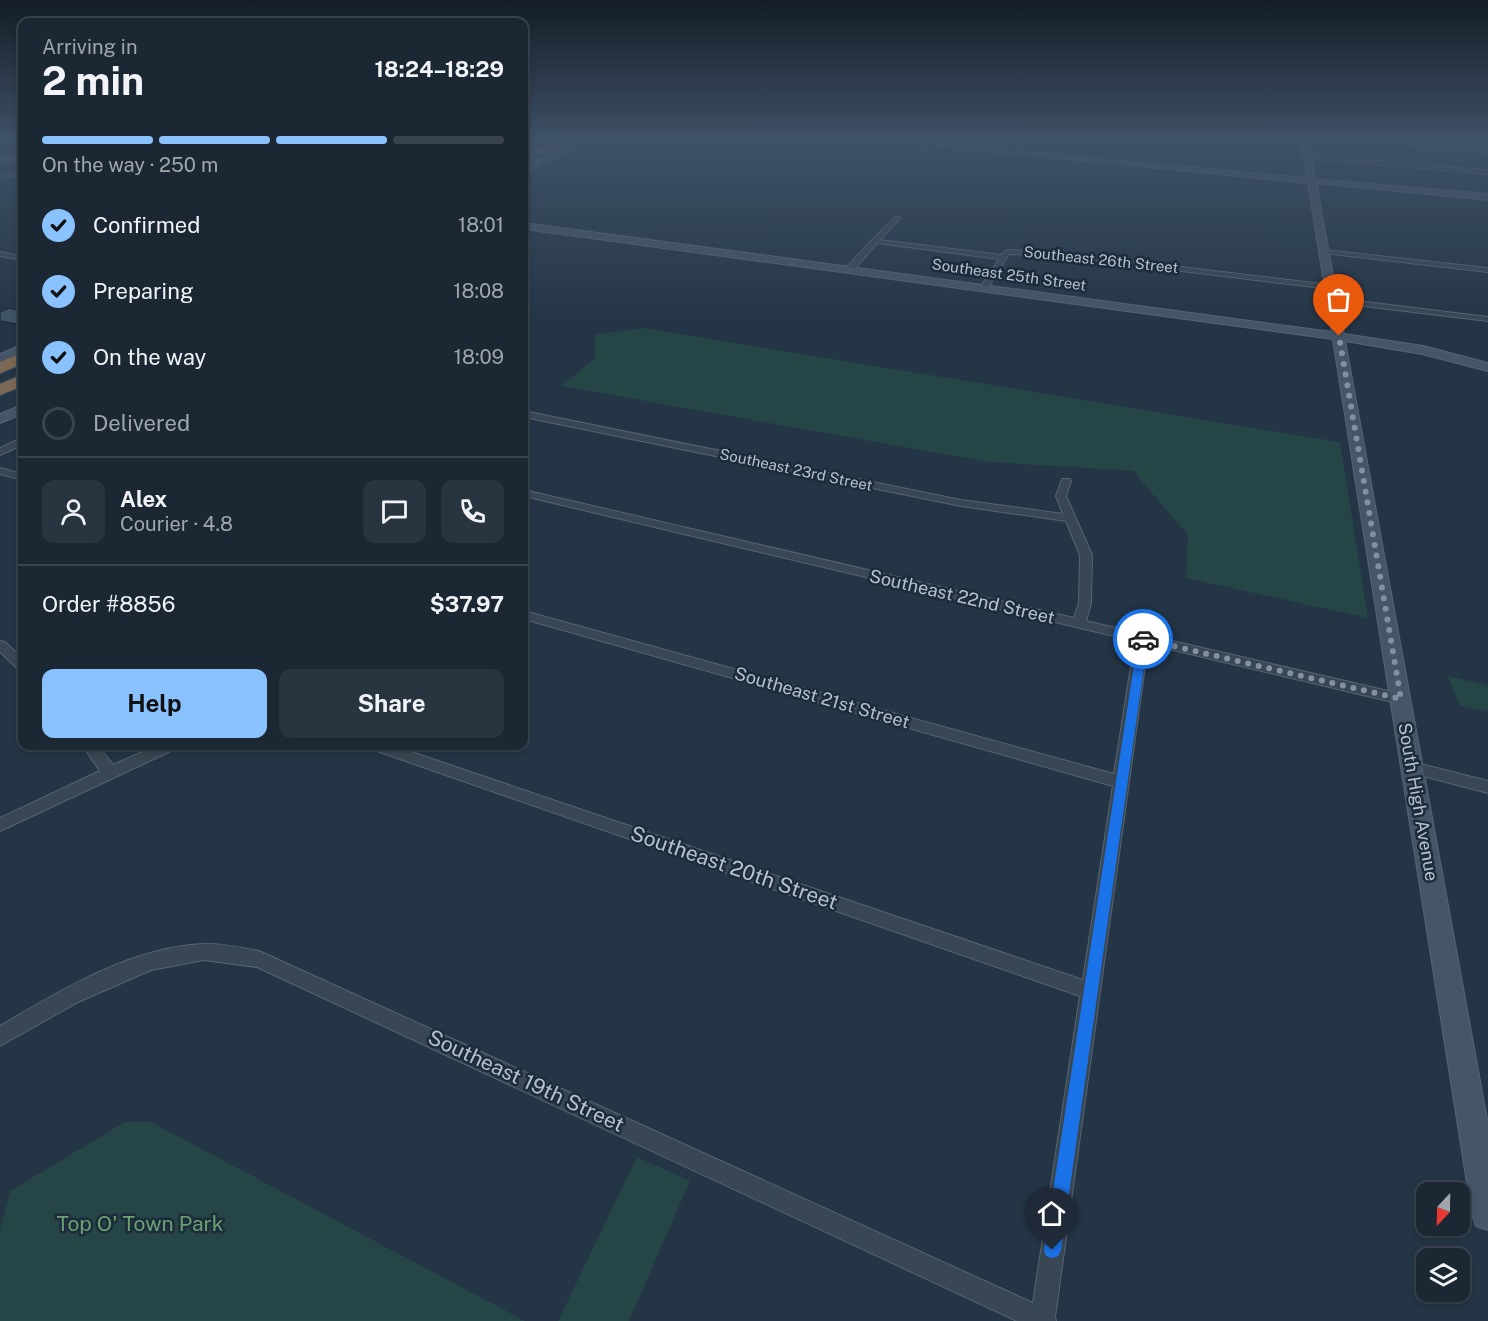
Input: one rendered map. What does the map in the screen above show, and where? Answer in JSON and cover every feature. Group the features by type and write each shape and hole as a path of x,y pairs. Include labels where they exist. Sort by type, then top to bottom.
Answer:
{"highway":[{"path":"0,368 18,360"},
{"path":"0,377 18,369"},
{"path":"0,390 18,382"},
{"path":"0,396 18,389"}],"street":[{"name":"South High Avenue","path":"1317,203 1488,1214"},
{"path":"849,270 897,218"},
{"name":"Southeast 25th Street","path":"528,227 1339,336 1416,349 1488,367"},
{"name":"Southeast 26th Street","path":"874,242 1004,257 1007,252 1015,251 1051,253 1330,287"},
{"path":"1325,252 1488,270"},
{"path":"0,254 18,257"},
{"path":"984,288 1004,257"},
{"path":"1333,300 1488,320"},
{"path":"0,358 18,351"},
{"path":"0,419 18,411"},
{"name":"Southeast 23rd Street","path":"528,415 961,503 1070,518"},
{"path":"0,452 18,443"},
{"path":"0,471 18,476"},
{"path":"1066,481 1061,496 1086,555 1085,603 1078,624"},
{"name":"Southeast 22nd Street","path":"528,495 1401,699"},
{"name":"Southeast 21st Street","path":"528,616 1121,782"},
{"path":"1043,1321 1142,639"},
{"path":"0,645 18,661"},
{"path":"93,750 109,772"},
{"path":"0,825 159,750"},
{"name":"Southeast 20th Street","path":"391,750 1090,991"},
{"path":"1413,768 1488,787"},
{"name":"Southeast 19th Street","path":"0,1037 63,999 146,963 204,952 259,959 1043,1321"}],"green space":[{"path":"643,328 1340,442 1368,618 1186,578 1188,535 1133,471 988,462 561,386 596,357 594,335"},
{"path":"1448,676 1488,685 1488,712 1460,706"},
{"name":"Top O' Town Park","path":"125,1122 151,1122 525,1321 0,1321 0,1229 10,1191"},
{"path":"637,1157 690,1181 629,1321 558,1321"}],"building":[{"path":"9,308 18,310 18,324 0,321 0,312"}],"way so far":[{"path":"1143,639 1401,699 1339,336"}],"route":[{"path":"1052,1250 1143,639"}]}
